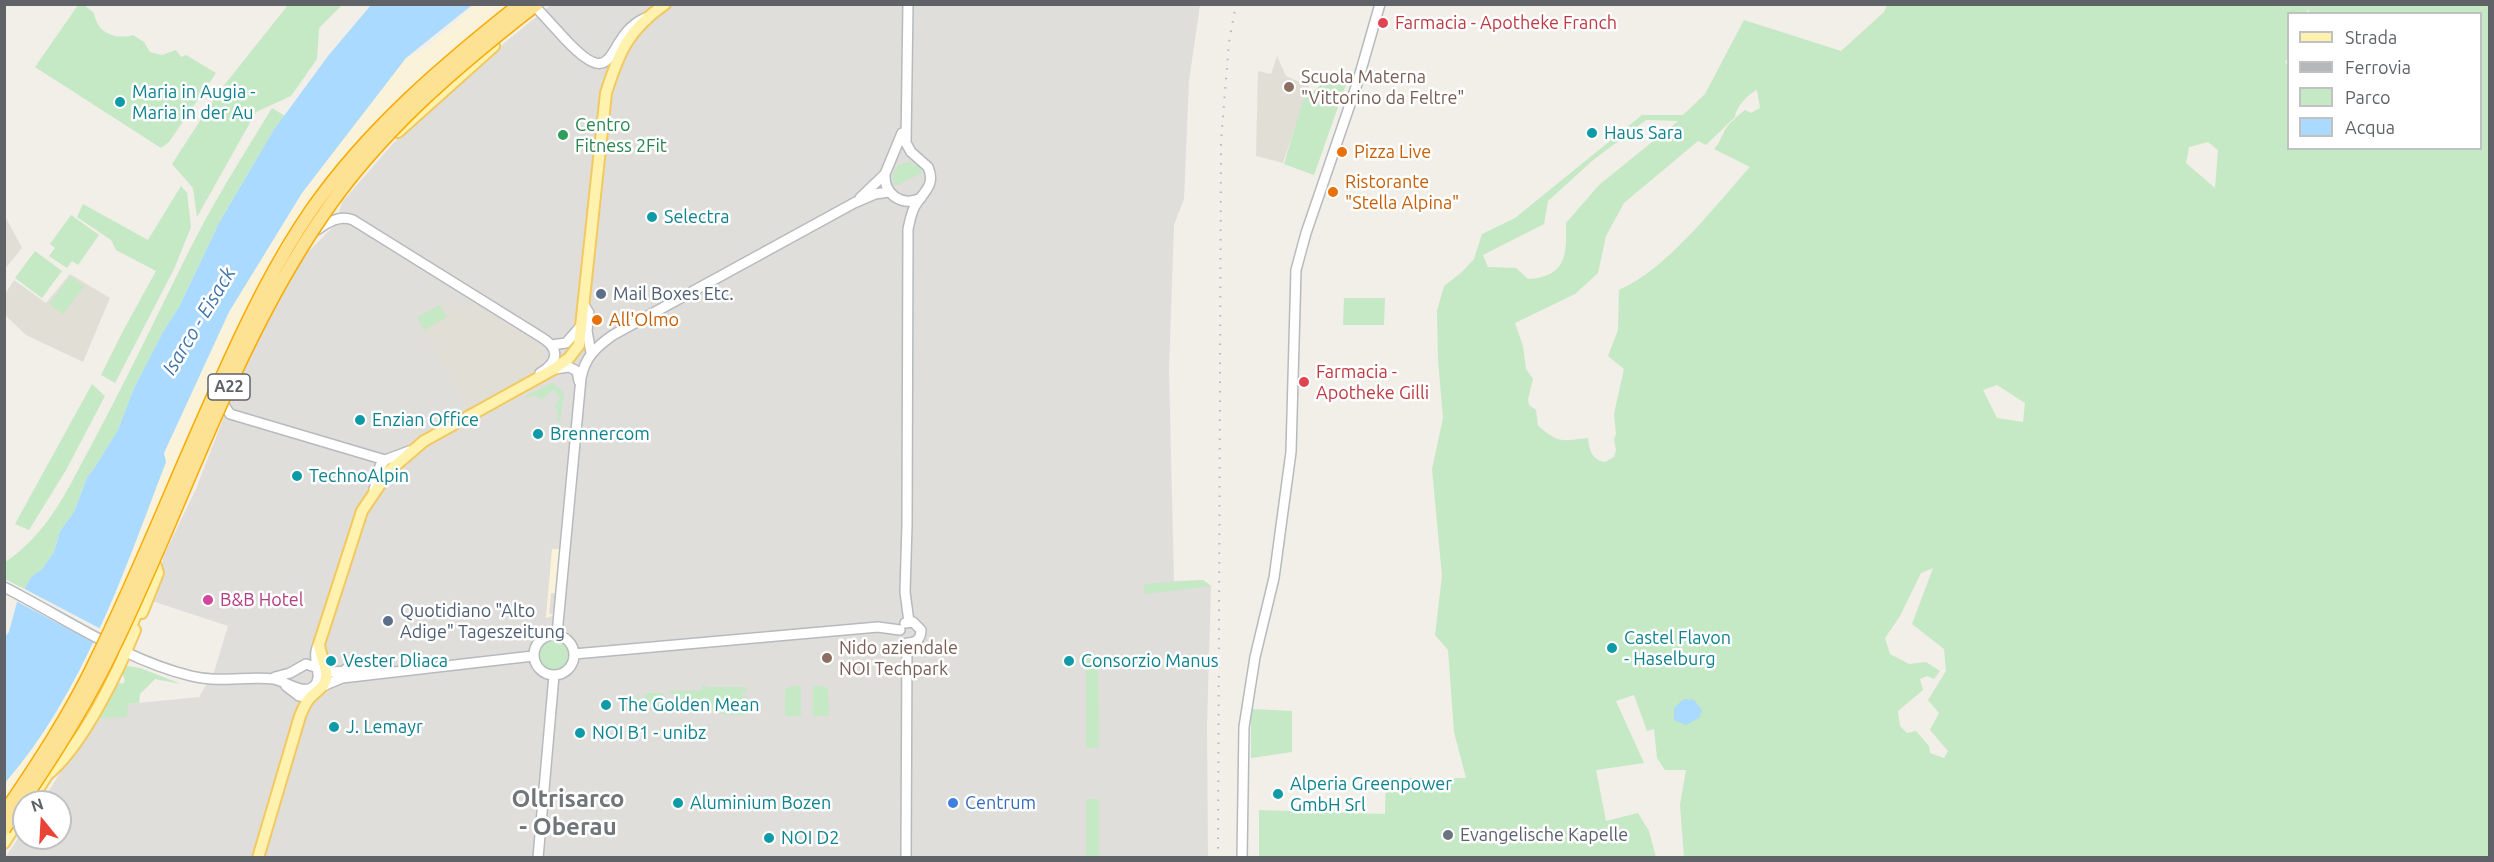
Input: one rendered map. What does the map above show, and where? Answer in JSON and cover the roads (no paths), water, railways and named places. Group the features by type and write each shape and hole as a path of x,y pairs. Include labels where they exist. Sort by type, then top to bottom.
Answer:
{"highway":[{"name":"A22","path":"4,813 61,726 98,658 246,324 277,264 311,211 368,138 435,74 528,5"},
{"name":"A22","path":"4,829 68,731 106,663 256,327 287,270 348,180 408,113 528,5"}],"main road":[{"path":"127,636 224,405 265,316 317,230 356,178 400,130 544,4"},
{"path":"487,52 497,29 528,5 584,59 600,64 610,57 635,23 665,4"},
{"path":"908,4 905,126 907,146 915,156 924,161 931,173 928,190 912,213 908,229 905,592 909,622"},
{"path":"1242,858 1244,727 1248,695 1274,578 1288,487 1294,414 1296,270 1306,233 1357,84 1380,4"},
{"path":"323,686 319,644 362,512 374,490 389,471 411,451 442,430 564,363 577,350 581,341 583,324 606,93 617,58 625,42 645,18"},
{"path":"854,204 885,174 893,160 905,126"},
{"path":"893,160 905,155 915,156"},
{"path":"885,174 889,192 899,200 909,202 921,198"},
{"path":"557,634 580,388 583,369 591,352 605,341 854,204 875,194 889,192"},
{"path":"899,200 908,229"},
{"path":"317,230 333,220 345,218 415,257 551,345 555,353 549,366 526,381 522,387"},
{"path":"584,305 589,313 587,331 591,352"},
{"path":"551,345 566,343 583,324"},
{"path":"589,338 598,342 605,341"},
{"path":"554,369 569,367 577,371 580,388"},
{"path":"224,405 230,414 385,460"},
{"path":"374,490 380,466 385,460 411,451"},
{"path":"47,775 68,756 105,694 126,651 158,573 156,566"},
{"path":"9,589 126,651 154,664 192,676 228,680 270,679 284,681 301,689 309,689 318,680 322,666"},
{"path":"909,622 919,626 921,634 916,642 907,643 902,640 900,630 903,624 909,622"},
{"path":"574,654 874,628 900,630"},
{"path":"557,634 569,641 574,654 568,669 554,675 542,672 534,662 533,656 534,648 543,637 557,634"},
{"path":"906,858 907,643"},
{"path":"258,858 300,716 310,697 323,686 335,679 402,670 489,663 533,656"},
{"path":"38,790 75,732 114,662"},
{"path":"270,679 290,673 306,664 402,670"},
{"path":"538,858 554,675"},
{"path":"270,679 288,687 298,696 310,697"}],"water":[{"name":"Isarco - Eisack","path":"371,5 472,5 406,58 302,193 229,312 164,453 166,462 99,630 57,710 33,748 5,783 4,638 9,632 17,602 31,577 42,569 54,552 60,531 74,512 87,477 118,430 134,388 164,330 179,307 219,223 273,131 328,56"},
{"path":"1684,699 1694,700 1702,710 1699,718 1686,725 1674,720 1674,708"}],"tunnel":[{"path":"114,662 127,636"}],"railway":[{"path":"1218,858 1221,142 1229,42 1236,4"}],"place":[{"name":"Farmacia - Apotheke Franch","path":"1383,23"},
{"name":"Scuola Materna \"Vittorino da Feltre\"","path":"1289,87"},
{"name":"Maria in Augia - Maria in der Au","path":"120,102"},
{"name":"Haus Sara","path":"1592,133"},
{"name":"Centro Fitness 2Fit","path":"563,135"},
{"name":"Pizza Live","path":"1342,152"},
{"name":"Ristorante \"Stella Alpina\"","path":"1333,192"},
{"name":"Selectra","path":"652,217"},
{"name":"Mail Boxes Etc.","path":"601,294"},
{"name":"All'Olmo","path":"597,320"},
{"name":"Farmacia - Apotheke Gilli","path":"1304,382"},
{"name":"Enzian Office","path":"360,420"},
{"name":"Brennercom","path":"538,434"},
{"name":"TechnoAlpin","path":"297,476"},
{"name":"B&B Hotel","path":"208,600"},
{"name":"Quotidiano \"Alto Adige\" Tageszeitung","path":"388,621"},
{"name":"Castel Flavon - Haselburg","path":"1612,648"},
{"name":"Nido aziendale NOI Techpark","path":"827,658"},
{"name":"Vester Dliaca","path":"331,661"},
{"name":"Consorzio Manus","path":"1069,661"},
{"name":"The Golden Mean","path":"606,705"},
{"name":"J. Lemayr","path":"334,727"},
{"name":"NOI B1 - unibz","path":"580,733"},
{"name":"Alperia Greenpower GmbH Srl","path":"1278,794"},
{"name":"Aluminium Bozen","path":"678,803"},
{"name":"Centrum","path":"953,803"},
{"name":"Evangelische Kapelle","path":"1448,835"},
{"name":"NOI D2","path":"769,838"}],"district":[{"name":"Oltrisarco - Oberau","path":"568,813"}]}
